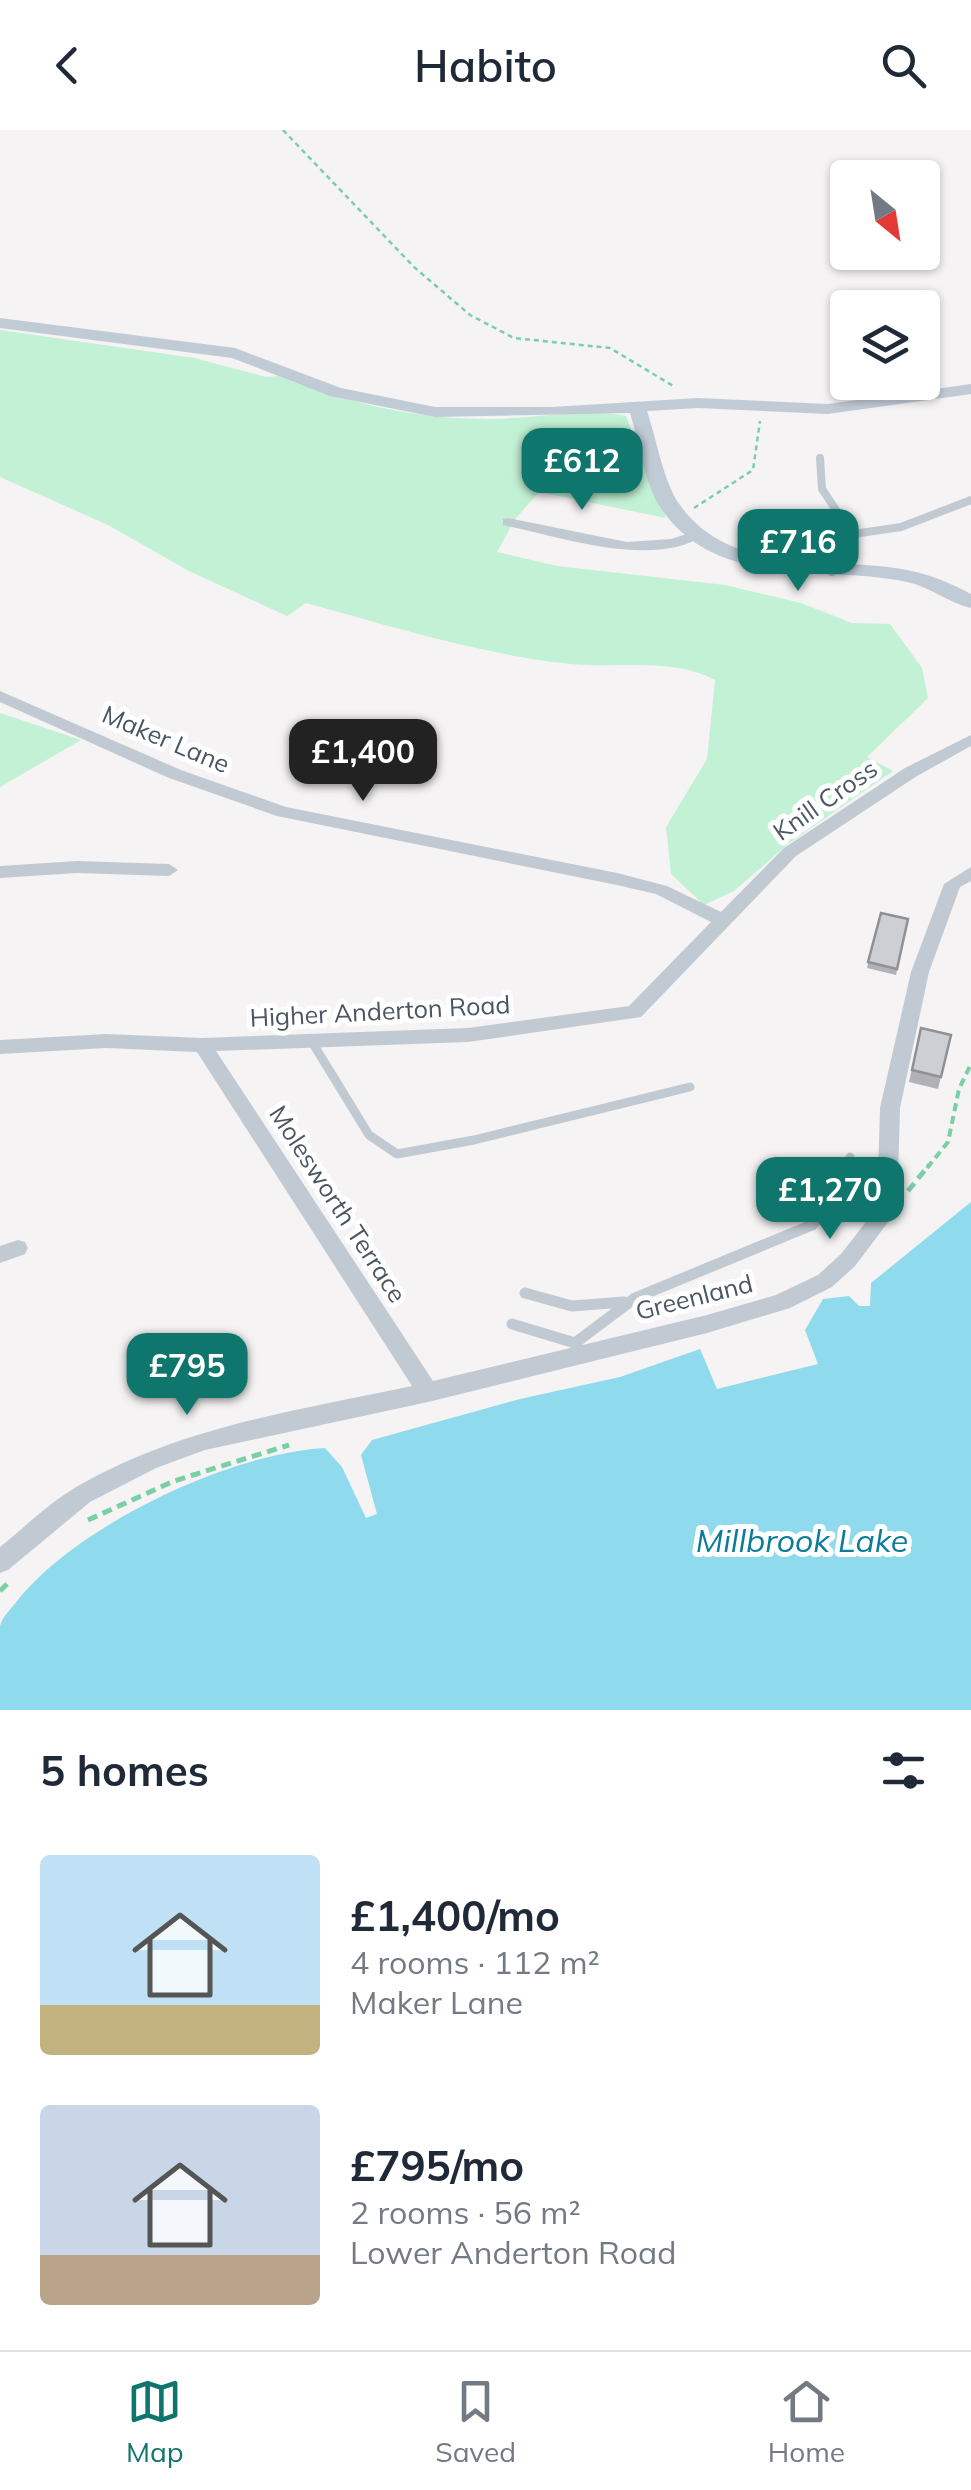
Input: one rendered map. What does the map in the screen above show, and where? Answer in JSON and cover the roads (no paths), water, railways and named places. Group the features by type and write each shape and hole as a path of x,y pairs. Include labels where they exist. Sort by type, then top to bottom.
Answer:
{"main road":[{"path":"0,324 235,353 336,392 434,412 483,414 698,403 828,408 971,389"},
{"path":"637,408 668,504 698,534 755,561 832,572 906,576 971,602"}],"street":[{"path":"508,522 571,532 633,550 667,546 698,534"},
{"name":"Maker Lane","path":"0,696 175,774 283,812 617,879 661,890 722,920"},
{"name":"Knill Cross","path":"722,920 790,852 911,772 971,740"},
{"path":"0,872 77,867 169,870"},
{"name":"Greenland","path":"0,1562 82,1496 148,1461 205,1440 428,1392 576,1348 708,1324 782,1302 825,1281 848,1260 879,1221 888,1178 890,1108 920,972 953,884 971,874"},
{"name":"Higher Anderton Road","path":"0,1047 106,1041 202,1045 468,1035 634,1012 722,920"},
{"name":"Molesworth Terrace","path":"202,1045 428,1392"}],"lane":[{"path":"820,458 816,476 832,508 852,534"},
{"path":"832,572 839,545 852,534 901,528 971,500"},
{"path":"312,1042 369,1135 397,1154 474,1140 690,1087"},
{"path":"512,1324 576,1348 594,1323 624,1302 767,1246 817,1222 829,1207 850,1157"},
{"path":"526,1293 572,1306 624,1302"}],"water":[{"name":"Millbrook Lake","path":"971,1202 971,1710 0,1710 0,1626 5,1616 43,1573 77,1546 158,1498 245,1463 325,1448 342,1467 366,1518 377,1514 361,1455 372,1440 520,1399 620,1377 700,1349 717,1389 818,1364 805,1330 823,1299 849,1296 859,1306 870,1306 871,1283"}]}
